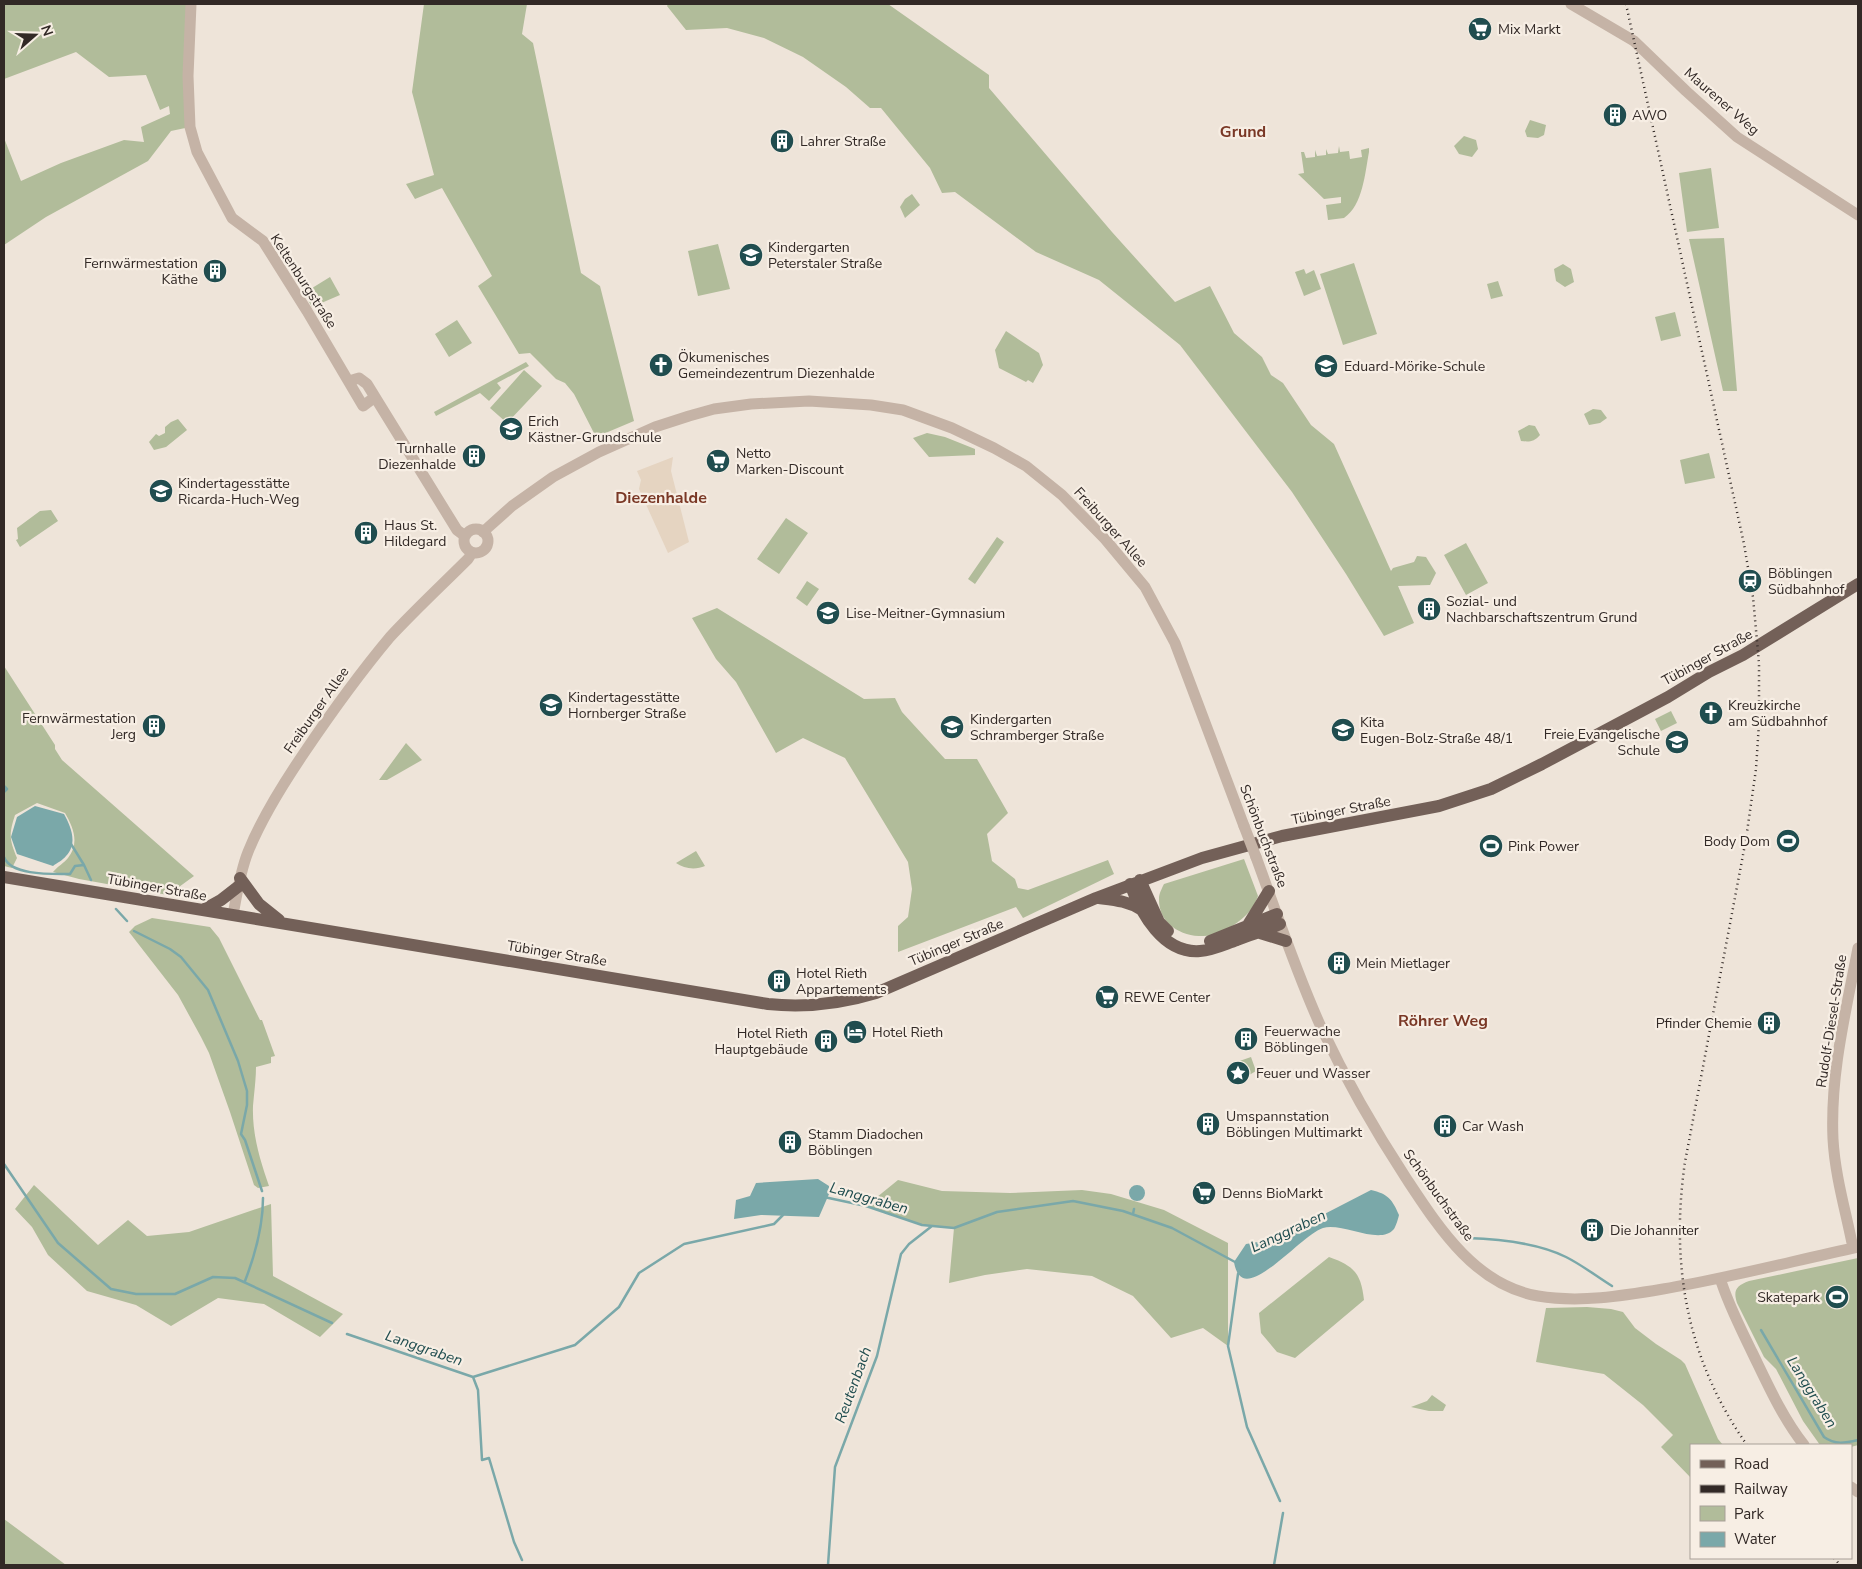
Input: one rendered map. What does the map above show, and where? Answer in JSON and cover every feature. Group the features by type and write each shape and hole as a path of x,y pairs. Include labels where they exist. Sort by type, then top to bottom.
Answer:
{"main road":[{"name":"Tübinger Straße","path":"4,876 768,1004 816,1006 843,1002 876,993 1135,882 1215,854 1272,839 1439,806 1491,789 1551,760 1668,697 1709,672 1743,655 1858,584"},
{"path":"1148,911 1156,885 1165,871"},
{"path":"203,910 221,900 239,882 259,904 281,922"},
{"path":"1135,882 1158,933 1179,948 1201,951 1218,947 1260,934 1278,919"},
{"path":"1248,925 1268,891"},
{"path":"1096,898 1122,901 1148,911 1174,936 1190,942 1212,941 1248,925 1278,919"},
{"path":"1260,934 1286,941"}],"street":[{"name":"Keltenburgstraße","path":"191,4 188,76 190,127 197,152 232,218 263,240 349,381 359,378 364,381 376,397 458,530 465,536"},
{"name":"Maurener Weg","path":"1571,4 1634,41 1737,137 1858,215"},
{"name":"Freiburger Allee","path":"483,532 512,506 553,477 620,442 688,416 714,409 751,404 809,401 871,405 903,410 952,428 1026,466 1062,495 1105,539 1145,587 1174,643 1225,776"},
{"name":"Freiburger Allee","path":"233,915 239,882 248,854 260,826 293,769 347,690 391,636 468,559 472,552 482,552 486,548 488,538 483,532 473,530 465,536"},
{"path":"465,536 465,546 472,552"},
{"name":"Schönbuchstraße","path":"1225,776 1286,941 1321,1026 1348,1081 1380,1138 1440,1226 1464,1256 1489,1276 1504,1284 1535,1295 1548,1297 1580,1298 1620,1295 1720,1278 1856,1247"},
{"name":"Rudolf-Diesel-Straße","path":"1856,1247 1835,1157 1833,1104 1835,1069 1858,948"},
{"path":"1720,1278 1765,1380 1796,1435 1803,1444"}],"green space":[{"path":"4,4 191,4 190,127 171,131 148,161 46,217 4,245 4,138 21,181 61,163 124,140 144,142 141,127 170,114 169,106 160,110 146,75 109,77 76,52 4,79"},
{"path":"424,4 527,4 522,34 533,43 581,273 600,286 634,421 596,437 574,394 565,383 556,379 530,353 519,354 478,286 492,276 442,188 415,199 406,184 434,175 412,92"},
{"path":"668,4 888,4 989,75 989,88 1112,232 1175,302 1210,286 1234,333 1262,357 1271,375 1283,383 1311,425 1334,444 1391,571 1393,568 1414,562 1417,556 1426,557 1436,573 1430,585 1398,586 1414,623 1384,636 1292,492 1180,345 1099,280 1036,252 955,192 942,193 930,168 881,108 870,108 846,87 803,57 764,38 727,28 686,30 667,6"},
{"path":"1530,120 1546,125 1544,135 1538,138 1527,137 1525,131"},
{"path":"1464,136 1476,140 1478,149 1472,157 1459,154 1454,146"},
{"path":"1339,146 1340,152 1349,151 1350,159 1362,157 1361,150 1369,148 1369,152 1362,188 1355,205 1344,218 1328,220 1326,205 1341,203 1341,197 1324,199 1298,174 1304,173 1301,152 1304,152 1306,158 1315,157 1315,150 1317,156 1326,155 1326,149 1328,154 1338,153"},
{"path":"1711,168 1719,228 1687,232 1679,173"},
{"path":"912,194 920,205 905,218 900,207 905,199"},
{"path":"1724,238 1737,391 1723,391 1689,239"},
{"path":"718,244 730,289 698,296 688,251"},
{"path":"1354,263 1377,334 1343,345 1320,274"},
{"path":"1563,264 1571,269 1574,282 1565,287 1556,281 1554,269"},
{"path":"1304,269 1306,274 1314,270 1321,289 1304,296 1295,272"},
{"path":"330,277 340,295 312,307 304,293"},
{"path":"1498,281 1503,296 1491,299 1487,284"},
{"path":"1675,312 1681,336 1661,341 1655,317"},
{"path":"457,320 472,343 449,357 435,334"},
{"path":"1006,331 1039,353 1043,365 1033,383 1028,380 1026,382 999,368 995,350"},
{"path":"526,362 529,366 497,383 501,388 489,401 480,393 436,416 434,412"},
{"path":"524,370 542,386 507,423 490,408"},
{"path":"1593,409 1601,410 1607,418 1600,423 1589,425 1584,414"},
{"path":"178,419 187,430 166,447 154,450 149,442 156,434 159,436 165,433 165,427"},
{"path":"1529,425 1535,426 1540,435 1531,441 1521,441 1518,431"},
{"path":"927,433 945,437 975,449 975,455 929,457 913,438"},
{"path":"1709,453 1715,478 1685,484 1680,460"},
{"path":"51,510 58,521 20,547 16,540 18,539 17,528 40,511"},
{"path":"786,518 808,533 779,574 757,559"},
{"path":"997,537 1004,542 975,584 968,579"},
{"path":"1466,543 1488,583 1466,595 1444,555"},
{"path":"807,581 819,589 807,606 796,598"},
{"path":"717,608 864,699 895,698 902,712 945,759 977,759 1008,813 987,834 992,861 1015,879 1018,888 1028,890 1108,860 1114,874 1023,918 1016,907 898,952 898,926 908,917 912,889 908,862 845,758 803,738 776,753 736,682 716,659 692,618"},
{"path":"4,666 55,745 55,749 62,760 194,876 168,895 79,879 53,872 72,852 74,835 65,813 37,803 15,815 11,836 12,846 17,858 12,868 4,866"},
{"path":"1671,711 1677,723 1661,731 1655,719"},
{"path":"406,743 422,760 387,780 379,780"},
{"path":"696,851 705,866 690,868 676,863"},
{"path":"1244,859 1258,896 1246,915 1214,935 1195,936 1177,930 1169,924 1160,908 1159,898 1164,884"},
{"path":"152,918 210,927 219,938 260,1020 262,1020 275,1056 271,1057 271,1063 256,1067 253,1116 257,1147 269,1186 258,1188 254,1185 209,1053 178,995 129,932 135,926"},
{"path":"1251,1057 1256,1071 1239,1081 1233,1079 1228,1065"},
{"path":"898,1180 942,1191 1010,1193 1082,1190 1111,1194 1164,1210 1228,1243 1228,1346 1203,1328 1171,1338 1133,1296 1092,1276 1027,1269 985,1275 949,1283 954,1228 922,1225 866,1206"},
{"path":"34,1185 98,1245 128,1220 147,1236 189,1232 271,1204 273,1276 343,1314 320,1337 264,1304 218,1298 171,1326 136,1305 87,1291 48,1255 32,1227 15,1209"},
{"path":"1329,1257 1345,1264 1355,1272 1361,1283 1364,1300 1295,1358 1277,1352 1261,1333 1259,1313"},
{"path":"1858,1258 1858,1445 1852,1447 1852,1444 1819,1444 1803,1421 1776,1369 1764,1357 1737,1303 1735,1295 1738,1287 1749,1281"},
{"path":"1587,1307 1623,1312 1635,1328 1685,1364 1718,1439 1722,1444 1690,1444 1690,1477 1661,1447 1673,1435 1643,1405 1604,1374 1536,1362 1546,1308"},
{"path":"1432,1395 1446,1405 1443,1411 1429,1411 1411,1407 1427,1401"},
{"path":"4,1519 66,1565 4,1565"}],"shaded area":[{"path":"673,457 671,471 689,542 668,553 639,489 641,480 637,471"}],"water":[{"path":"35,806 64,814 71,830 72,846 70,851 53,866 17,854 11,837 17,817"},
{"path":"818,1179 829,1186 829,1194 819,1217 761,1215 734,1219 736,1200 750,1196 756,1183"},
{"path":"1137,1185 1145,1193 1137,1201 1129,1193"},
{"path":"1371,1190 1382,1193 1389,1198 1399,1215 1394,1229 1388,1234 1370,1235 1340,1228 1323,1228 1305,1239 1261,1274 1251,1278 1243,1278 1238,1273 1234,1262 1246,1244 1276,1239"}],"waterway":[{"path":"4,786 7,789 4,792"},
{"path":"71,844 84,865"},
{"path":"4,857 15,868 33,873 70,874 75,866 84,865 91,880"},
{"path":"116,909 127,921"},
{"path":"134,931 170,949 181,957 208,990 238,1061 247,1091 247,1105 241,1134 245,1140 262,1191"},
{"name":"Langgraben","path":"4,1164 58,1243 111,1289 136,1294 175,1294 213,1277 235,1278 332,1323"},
{"name":"Langgraben","path":"824,1197 866,1206 922,1225 954,1228 997,1212 1073,1201 1123,1211 1172,1228 1235,1262"},
{"path":"245,1281 258,1240 263,1198"},
{"name":"Langgraben","path":"1133,1214 1134,1209"},
{"name":"Langgraben","path":"347,1334 473,1377 575,1345 619,1307 639,1273 684,1244 774,1224 783,1215"},
{"name":"Reutenbach","path":"828,1565 835,1467 877,1356 901,1254 909,1244 932,1226"},
{"name":"Langgraben","path":"1467,1238 1492,1239 1543,1248 1572,1260 1612,1286"},
{"path":"1240,1271 1238,1274 1228,1346 1247,1427 1280,1501"},
{"name":"Langgraben","path":"1761,1330 1824,1437 1840,1443 1858,1440"},
{"path":"473,1377 478,1390 482,1460 489,1458 514,1542 522,1560"},
{"path":"1274,1565 1283,1513"}],"railway":[{"path":"1626,4 1744,544 1753,597 1759,663 1759,723 1756,769 1746,839 1685,1162 1680,1238 1682,1274 1688,1310 1697,1345 1726,1413 1746,1444"},
{"path":"1835,1559 1840,1565"}],"place":[{"name":"Mix Markt","path":"1480,29"},
{"name":"AWO","path":"1615,115"},
{"name":"Lahrer Straße","path":"782,141"},
{"name":"Kindergarten Peterstaler Straße","path":"751,255"},
{"name":"Fernwärmestation Käthe","path":"215,271"},
{"name":"Ökumenisches Gemeindezentrum Diezenhalde","path":"661,365"},
{"name":"Eduard-Mörike-Schule","path":"1326,366"},
{"name":"Erich Kästner-Grundschule","path":"511,429"},
{"name":"Turnhalle Diezenhalde","path":"474,456"},
{"name":"Netto Marken-Discount","path":"718,461"},
{"name":"Kindertagesstätte Ricarda-Huch-Weg","path":"161,491"},
{"name":"Haus St. Hildegard","path":"366,533"},
{"name":"Böblingen Südbahnhof","path":"1750,581"},
{"name":"Sozial- und Nachbarschaftszentrum Grund","path":"1429,609"},
{"name":"Lise-Meitner-Gymnasium","path":"828,613"},
{"name":"Kindertagesstätte Hornberger Straße","path":"551,705"},
{"name":"Kreuzkirche am Südbahnhof","path":"1711,713"},
{"name":"Fernwärmestation Jerg","path":"154,726"},
{"name":"Kindergarten Schramberger Straße","path":"952,727"},
{"name":"Kita Eugen-Bolz-Straße 48/1","path":"1343,730"},
{"name":"Freie Evangelische Schule","path":"1677,742"},
{"name":"Body Dom","path":"1788,841"},
{"name":"Pink Power","path":"1491,846"},
{"name":"Mein Mietlager","path":"1339,963"},
{"name":"Hotel Rieth Appartements","path":"779,981"},
{"name":"REWE Center","path":"1107,997"},
{"name":"Pfinder Chemie","path":"1769,1023"},
{"name":"Hotel Rieth","path":"855,1032"},
{"name":"Feuerwache Böblingen","path":"1246,1039"},
{"name":"Hotel Rieth Hauptgebäude","path":"826,1041"},
{"name":"Feuer und Wasser","path":"1238,1073"},
{"name":"Umspannstation Böblingen Multimarkt","path":"1208,1124"},
{"name":"Car Wash","path":"1445,1126"},
{"name":"Stamm Diadochen Böblingen","path":"790,1142"},
{"name":"Denns BioMarkt","path":"1204,1193"},
{"name":"Die Johanniter","path":"1592,1230"},
{"name":"Skatepark","path":"1837,1297"}],"district":[{"name":"Grund","path":"1243,131"},
{"name":"Diezenhalde","path":"661,497"},
{"name":"Röhrer Weg","path":"1443,1020"}]}
